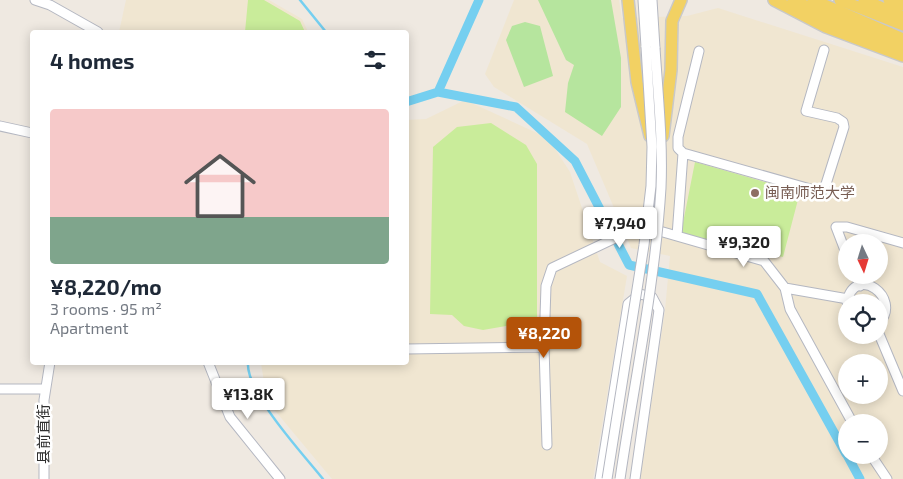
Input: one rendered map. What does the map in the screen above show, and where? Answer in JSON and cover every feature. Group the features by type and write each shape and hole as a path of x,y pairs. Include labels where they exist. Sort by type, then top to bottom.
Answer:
{"main road":[{"path":"628,0 636,82 657,147"},
{"path":"657,147 671,70 672,21 681,0"},
{"path":"774,0 826,27 903,56"},
{"path":"793,0 856,30 903,47"},
{"path":"813,0 903,39"},
{"path":"840,0 903,25"},
{"path":"864,0 903,17"},
{"path":"889,0 903,5"}],"street":[{"path":"35,0 50,5 94,30"},
{"path":"643,0 651,47"},
{"path":"620,479 656,246 661,188 651,47 652,0"},
{"path":"683,153 821,192 826,184 844,127 843,122 837,118 806,111 824,50"},
{"path":"676,236 683,153 677,144 699,51"},
{"path":"0,126 30,133"},
{"path":"607,479 644,245 657,147"},
{"path":"839,234 836,227 847,227 872,234"},
{"path":"547,445 544,347 546,286 552,268 630,231 650,228 764,261 785,288 790,309 848,414"},
{"path":"888,239 903,243"},
{"path":"852,294 855,289 867,284 880,288 885,294"},
{"path":"785,288 838,299"},
{"path":"600,479 628,304 640,294 652,297 659,310 635,479"},
{"path":"883,344 903,391"},
{"path":"409,349 544,347"},
{"name":"县前直街","path":"44,479 44,389 49,365"},
{"path":"209,365 230,417 280,479"},
{"path":"0,389 44,389"},
{"path":"877,464 887,479"}],"shaded area":[{"path":"126,0 269,0 302,19 307,30 119,30"},
{"name":"闽南师范大学","path":"514,0 619,0 622,18 687,16 718,8 903,67 903,479 640,479 665,310 670,256 631,248 587,144 494,87 485,74"},
{"path":"465,100 548,138 570,172 600,262 627,276 593,479 332,479 267,401 261,365 409,365 409,120 426,119"}],"green space":[{"path":"248,0 264,0 300,21 304,30 245,30"},
{"path":"538,0 611,0 621,58 621,107 602,136 565,112 568,83 574,65 566,60"},
{"path":"525,22 540,26 553,76 524,87 506,40 512,26"},
{"path":"491,123 526,145 537,164 537,318 518,319 506,326 483,330 464,326 452,315 430,314 433,147 457,127"},
{"path":"695,162 800,192 783,257 681,233"}],"waterway":[{"path":"300,0 324,30"},
{"path":"479,0 438,92 516,107 575,161 629,265 757,294 838,440"},
{"path":"409,101 438,92"},
{"path":"248,365 256,390 265,406 323,479"},
{"path":"852,464 860,479"}],"place":[{"name":"闽南师范大学","path":"755,193"}]}
